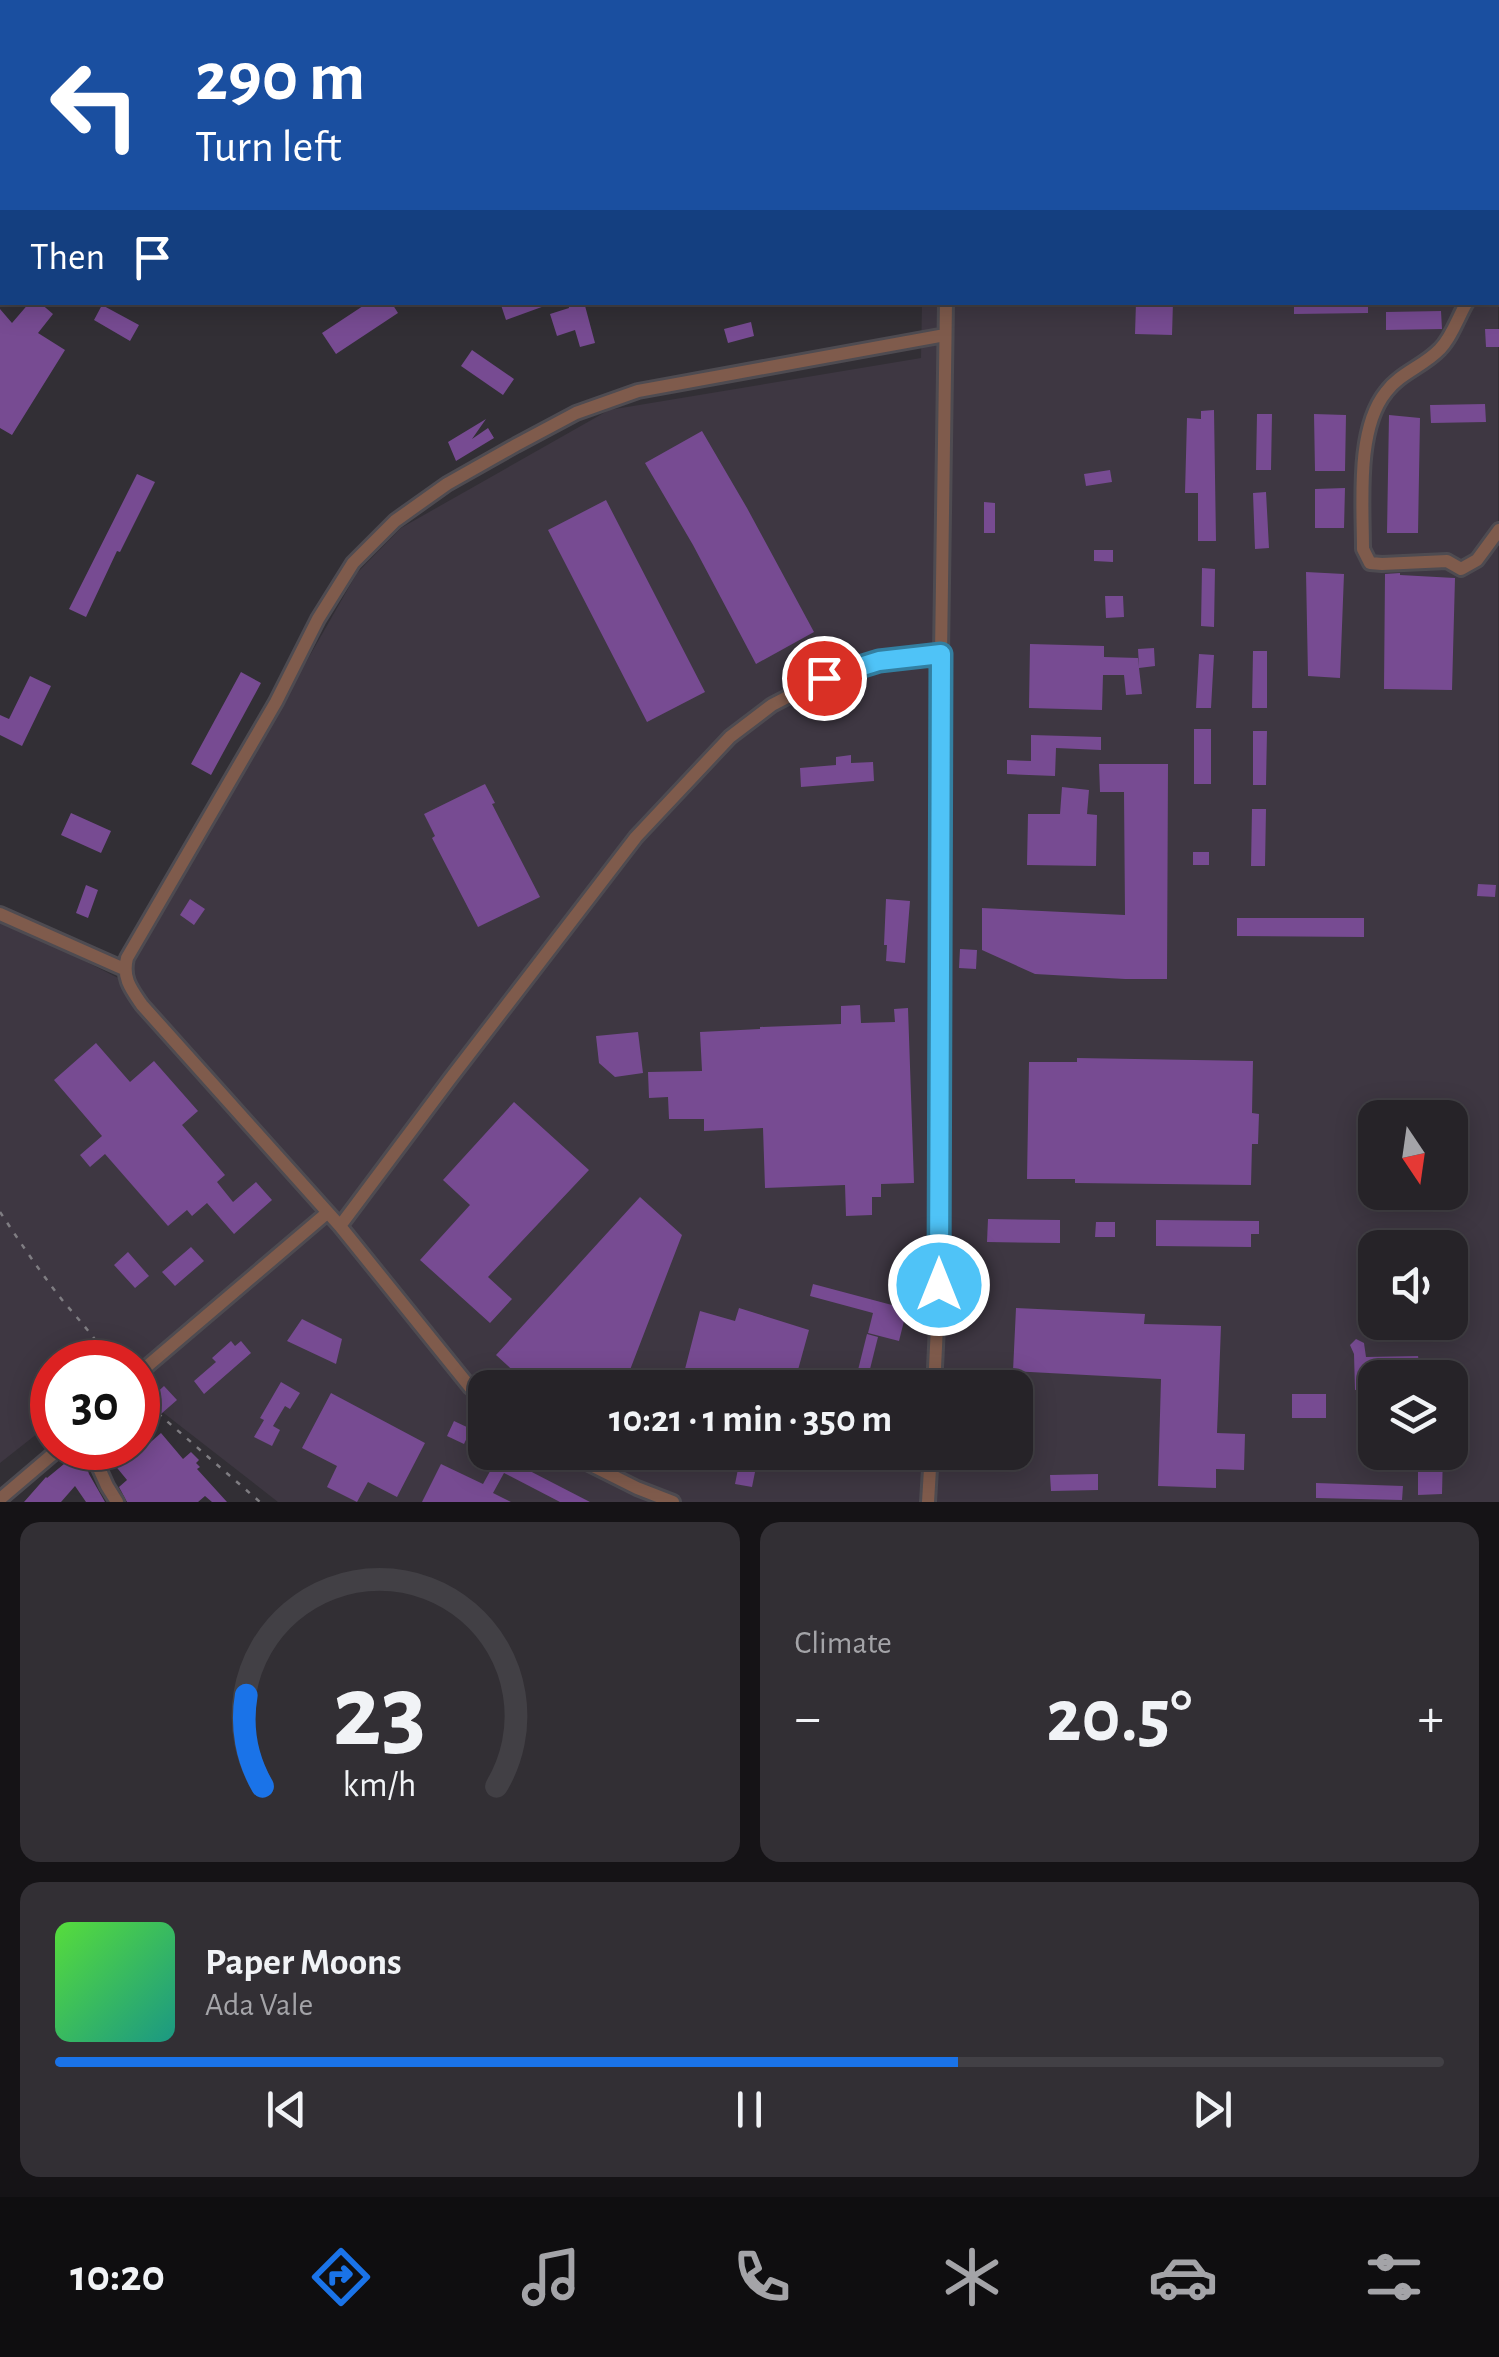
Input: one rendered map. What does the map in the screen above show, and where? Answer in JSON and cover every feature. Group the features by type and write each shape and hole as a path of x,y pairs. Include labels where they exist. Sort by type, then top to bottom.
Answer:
{"street":[{"path":"935,1370 939,1266 946,305"},
{"path":"1465,305 1440,349 1396,380 1378,403 1365,449 1364,549 1370,562 1447,561 1461,569 1477,560 1499,530"},
{"path":"468,1385 340,1226 142,1005 127,983 127,958 276,702 318,619 353,563 395,521 447,484 516,445 576,414 638,391 946,334"},
{"path":"340,1226 636,837 730,737 772,705 824,678 879,661 941,654"},
{"path":"0,914 124,969"},
{"path":"160,1355 328,1213"},
{"path":"0,1498 34,1470"},
{"path":"100,1470 117,1502"},
{"path":"601,1470 673,1502"},
{"path":"919,1502 929,1495 931,1470"}],"path":[{"path":"0,1212 53,1287 97,1340"},
{"path":"160,1415 260,1502"}],"shaded area":[{"path":"922,305 1498,305 1499,1502 278,1502 160,1410 160,1340 30,1340 30,1439 0,1463 0,918 124,981 357,573 401,528 609,410 921,358"}],"building":[{"path":"27,305 42,305 53,314 38,333 65,350 12,435 0,428 0,309 12,323"},
{"path":"102,305 139,325 130,341 94,320"},
{"path":"364,305 393,305 398,313 336,354 322,333"},
{"path":"501,305 547,305 506,320"},
{"path":"568,305 585,305 595,343 580,347 575,330 557,336 550,314"},
{"path":"1136,305 1173,305 1172,335 1135,334"},
{"path":"1294,305 1368,305 1368,313 1294,314"},
{"path":"1441,311 1442,329 1386,330 1386,312"},
{"path":"751,322 754,336 728,343 724,329"},
{"path":"1485,329 1499,329 1499,347 1486,347"},
{"path":"472,350 514,379 503,395 461,366"},
{"path":"1485,404 1486,422 1431,423 1430,405"},
{"path":"1214,410 1216,541 1198,541 1198,493 1185,493 1187,418 1201,419 1201,411"},
{"path":"1257,414 1272,414 1271,470 1256,470"},
{"path":"1314,414 1346,415 1345,471 1315,471"},
{"path":"1389,415 1420,418 1418,533 1387,533"},
{"path":"486,419 472,439 488,428 494,438 456,461 448,442"},
{"path":"702,431 814,632 756,664 645,463"},
{"path":"1110,470 1112,482 1086,486 1084,474"},
{"path":"137,474 155,482 86,617 69,609"},
{"path":"1345,488 1344,528 1315,528 1315,489"},
{"path":"1266,492 1269,548 1255,549 1253,493"},
{"path":"606,500 705,692 647,722 548,530"},
{"path":"984,502 995,503 995,533 984,533"},
{"path":"1094,550 1113,550 1113,562 1094,561"},
{"path":"1202,568 1215,569 1214,627 1201,626"},
{"path":"1306,572 1344,574 1340,678 1308,676"},
{"path":"1385,574 1455,578 1452,690 1384,689"},
{"path":"1105,596 1123,596 1124,617 1106,618"},
{"path":"1030,644 1104,646 1104,657 1138,658 1139,667 1138,649 1154,648 1155,666 1139,668 1142,694 1126,695 1124,675 1103,675 1102,710 1029,708"},
{"path":"1253,651 1267,651 1267,708 1252,708"},
{"path":"1199,654 1214,655 1211,708 1196,708"},
{"path":"241,672 261,683 211,775 191,764"},
{"path":"30,676 51,686 22,746 0,735 0,715 9,719"},
{"path":"1194,729 1211,729 1211,784 1194,784"},
{"path":"1253,731 1267,731 1266,785 1253,785"},
{"path":"1031,735 1101,737 1101,750 1056,748 1055,776 1007,774 1007,760 1031,761"},
{"path":"851,755 851,763 873,762 874,781 801,787 800,768 836,765 836,757"},
{"path":"1099,764 1168,764 1167,979 1035,974 982,950 982,908 1125,915 1124,792 1100,792"},
{"path":"485,784 540,897 478,927 432,838 435,836 424,814"},
{"path":"1062,787 1089,790 1087,814 1097,815 1096,866 1027,865 1028,814 1060,814"},
{"path":"1252,809 1266,809 1265,866 1251,866"},
{"path":"71,813 111,831 101,853 61,835"},
{"path":"1193,852 1209,852 1209,865 1193,865"},
{"path":"1478,884 1496,885 1495,897 1477,896"},
{"path":"86,885 98,890 88,918 76,913"},
{"path":"190,899 205,909 194,925 180,915"},
{"path":"886,899 910,901 905,963 886,961"},
{"path":"1237,918 1364,918 1364,937 1237,936"},
{"path":"960,949 977,950 976,969 959,968"},
{"path":"860,1005 861,1023 895,1022 894,1009 908,1008 914,1183 881,1184 881,1197 872,1197 872,1215 846,1216 845,1185 765,1188 763,1128 704,1131 704,1119 669,1119 668,1097 649,1098 648,1072 702,1071 700,1032 841,1024 841,1006"},
{"path":"638,1032 643,1073 615,1077 599,1063 596,1036"},
{"path":"96,1043 130,1082 154,1061 198,1111 182,1125 225,1175 217,1182 233,1202 256,1182 272,1200 234,1234 207,1203 192,1216 187,1210 168,1226 105,1154 90,1167 80,1155 102,1136 54,1080"},
{"path":"1077,1058 1253,1061 1252,1113 1259,1114 1258,1144 1252,1144 1251,1185 1027,1179 1029,1062 1077,1062"},
{"path":"514,1102 589,1170 488,1277 512,1299 490,1323 420,1260 470,1205 443,1180"},
{"path":"640,1197 682,1235 630,1370 512,1370 496,1355"},
{"path":"988,1219 1060,1220 1060,1243 987,1242"},
{"path":"1156,1220 1259,1221 1259,1234 1251,1234 1251,1247 1156,1246"},
{"path":"1096,1222 1115,1222 1115,1237 1095,1237"},
{"path":"191,1247 204,1261 175,1286 162,1272"},
{"path":"128,1252 149,1276 135,1288 114,1265"},
{"path":"813,1284 907,1309 899,1341 868,1333 873,1313 810,1296"},
{"path":"739,1308 809,1330 798,1370 685,1369 700,1311 735,1321"},
{"path":"1016,1308 1145,1314 1144,1324 1221,1326 1217,1433 1245,1434 1244,1470 1216,1469 1216,1488 1158,1486 1161,1379 1013,1370"},
{"path":"302,1319 342,1339 336,1364 287,1341"},
{"path":"867,1334 878,1337 870,1370 858,1370"},
{"path":"1356,1339 1364,1343 1366,1357 1418,1356 1419,1360 1358,1360 1355,1390 1350,1345"},
{"path":"231,1341 235,1346 241,1341 251,1353 204,1394 194,1381 216,1362 212,1358"},
{"path":"281,1382 300,1393 290,1409 285,1406 273,1426 280,1430 272,1446 254,1437"},
{"path":"164,1386 177,1400 160,1415 160,1390"},
{"path":"331,1393 425,1443 397,1497 368,1482 357,1502 327,1487 337,1466 302,1448"},
{"path":"1292,1394 1326,1394 1326,1418 1292,1418"},
{"path":"454,1421 468,1428 464,1444 447,1436"},
{"path":"160,1434 183,1459 191,1452 199,1460 197,1469 227,1502 212,1502 205,1496 198,1502 127,1502 119,1487 127,1480 119,1470 160,1470"},
{"path":"441,1464 483,1484 491,1470 528,1470 590,1502 560,1502 504,1473 493,1493 511,1502 422,1502"},
{"path":"57,1470 88,1470 105,1502 86,1502 75,1486 61,1502 24,1502"},
{"path":"738,1470 755,1472 752,1487 735,1484"},
{"path":"1418,1470 1443,1470 1442,1494 1418,1495"},
{"path":"1098,1474 1098,1490 1051,1491 1050,1475"},
{"path":"1316,1483 1403,1486 1402,1500 1316,1498"}],"route":[{"path":"824,678 879,661 941,654 939,1285"}]}
